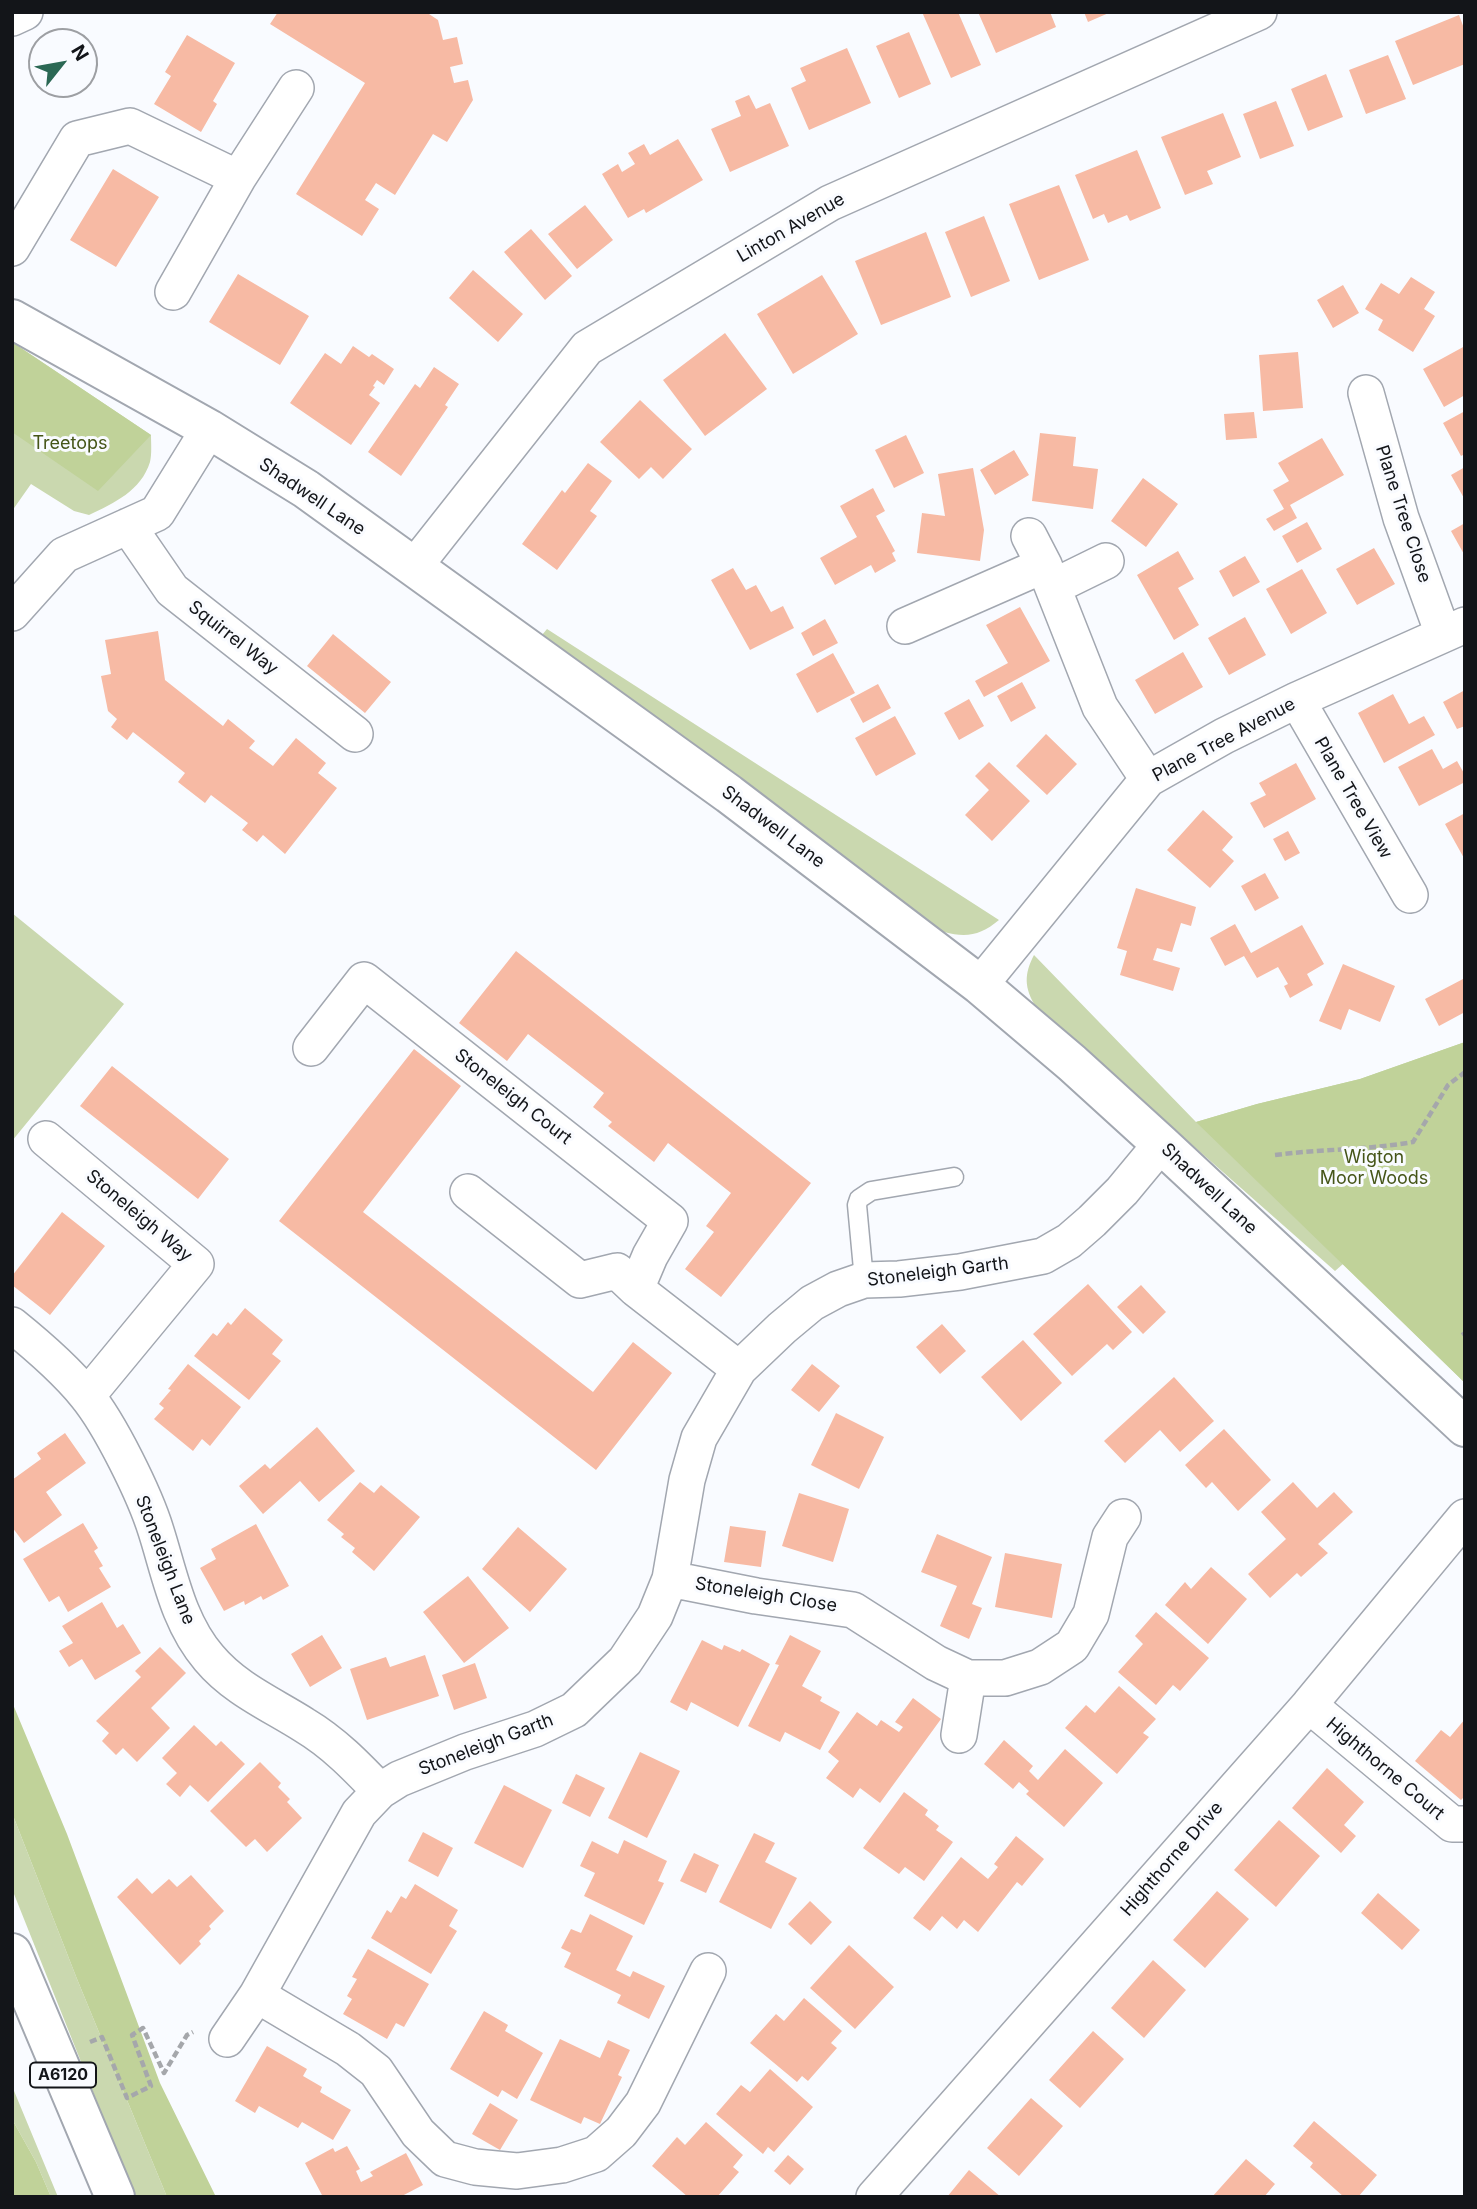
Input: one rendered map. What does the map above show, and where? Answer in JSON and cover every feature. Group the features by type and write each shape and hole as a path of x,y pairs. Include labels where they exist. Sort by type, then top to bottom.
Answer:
{"main road":[{"name":"Shadwell Lane","path":"12,318 209,429 306,489 729,794 980,985 1072,1063 1161,1144 1465,1427"},
{"name":"A6120","path":"12,1953 115,2197"}],"street":[{"path":"12,18 25,12"},
{"name":"Linton Avenue","path":"414,567 587,348 830,203 1259,12"},
{"path":"173,292 237,178 296,88"},
{"path":"12,248 77,139 130,126 237,178"},
{"name":"Plane Tree Close","path":"1366,393 1401,518 1454,629"},
{"path":"12,613 64,555 157,513 209,429"},
{"name":"Squirrel Way","path":"128,526 172,590 355,734"},
{"path":"905,626 1042,563 1106,561"},
{"path":"1042,563 1100,707 1148,779"},
{"name":"Plane Tree Avenue","path":"980,985 1148,779 1224,736 1297,700 1454,629"},
{"name":"Plane Tree View","path":"1297,700 1410,895"},
{"name":"Stoneleigh Court","path":"311,1048 364,980 670,1221 636,1289"},
{"name":"Stoneleigh Way","path":"46,1139 197,1264 87,1396"},
{"name":"Stoneleigh Garth","path":"213,2034 257,1995 359,1813 380,1791 423,1768 535,1729 574,1710 625,1661 655,1616 670,1579 687,1480 699,1438 739,1369 759,1348 812,1303 838,1289 864,1280 960,1272 1043,1256 1069,1241 1092,1220 1122,1191 1161,1144"},
{"path":"468,1192 580,1280 617,1272 739,1369"},
{"name":"Stoneleigh Lane","path":"12,1325 59,1366 87,1396 111,1435 156,1530 172,1588 187,1624 208,1658 238,1686 305,1725 343,1752 380,1791"},
{"name":"Stoneleigh Close","path":"670,1579 756,1596 853,1610 936,1663 968,1678 1005,1678 1040,1667 1072,1646 1091,1614 1110,1537 1123,1517"},
{"name":"Highthorne Drive","path":"874,2197 1309,1705 1465,1517"},
{"path":"959,1735 968,1678"},
{"name":"Highthorne Court","path":"1309,1705 1452,1824 1465,1824"},
{"path":"257,1995 348,2049 376,2071 418,2133 445,2159 475,2167 504,2184 596,2154 621,2132 643,2103 708,1971"}],"lane":[{"path":"864,1280 857,1205 859,1199 871,1191 954,1177"}],"path":[{"path":"1275,1155 1314,1150 1377,1149 1413,1142 1448,1085 1465,1072"},
{"path":"90,2042 102,2037 127,2098 151,2085 132,2035 144,2028 164,2073 187,2035 213,2034"}],"green space":[{"name":"Treetops","path":"12,342 151,435 151,459 146,472 126,495 89,515 74,511 31,484 12,511"},
{"name":"Treetops","path":"12,342 151,435 98,491 12,432"},
{"path":"547,629 999,920 973,934 944,932 542,635"},
{"path":"12,913 124,1004 12,1141"},
{"name":"Wigton Moor Woods","path":"1034,955 1196,1122 1360,1079 1465,1042 1465,1383 1343,1264 1335,1271 1036,1007 1029,994 1027,981 1028,968"},
{"name":"Wigton Moor Woods","path":"1465,1042 1465,1383 1196,1122 1360,1079"},
{"path":"12,1702 67,1834 160,2083 216,2197 167,2197 77,1979 12,1813"},
{"path":"12,1813 167,2197 135,2197 12,1889"},
{"path":"12,2086 58,2197 51,2197 36,2162 12,2119"},
{"path":"12,2119 36,2162 51,2197 12,2197"}],"building":[{"path":"278,12 426,12 438,20 443,40 457,37 463,64 450,67 454,83 468,80 473,100 447,142 433,134 395,195 376,183 365,200 379,209 362,236 296,194 365,83 270,24"},
{"path":"922,12 958,12 981,65 951,78"},
{"path":"978,12 1050,12 1056,27 996,53"},
{"path":"1084,12 1111,12 1088,22"},
{"path":"1459,15 1465,31 1465,64 1413,85 1395,41"},
{"path":"909,32 931,84 899,98 876,46"},
{"path":"187,35 235,63 213,101 217,104 201,132 154,104 171,76 165,72"},
{"path":"847,48 871,103 809,130 791,88 806,81 800,68"},
{"path":"1388,55 1406,99 1366,114 1349,70"},
{"path":"1326,74 1343,117 1308,131 1291,89"},
{"path":"749,95 756,109 770,103 789,146 730,172 711,129 741,116 735,101"},
{"path":"1276,101 1294,146 1260,159 1243,114"},
{"path":"1223,113 1241,157 1207,171 1213,184 1185,195 1161,137"},
{"path":"678,139 703,180 646,213 644,209 628,218 602,174 618,164 622,172 635,164 628,153 644,144 650,155"},
{"path":"1137,150 1161,208 1130,221 1127,215 1108,223 1104,214 1093,219 1075,175"},
{"path":"113,169 159,197 116,267 70,240"},
{"path":"1059,185 1089,260 1039,280 1009,204"},
{"path":"585,205 613,240 577,269 548,234"},
{"path":"984,216 1010,281 971,297 945,232"},
{"path":"531,229 572,276 545,300 504,252"},
{"path":"926,232 951,297 881,325 855,261"},
{"path":"473,270 523,314 498,342 449,298"},
{"path":"238,274 309,316 280,365 209,322"},
{"path":"822,275 858,334 793,374 757,314"},
{"path":"1411,277 1435,292 1424,309 1435,316 1413,352 1378,330 1383,320 1365,309 1381,283 1399,294"},
{"path":"1343,285 1359,313 1333,328 1317,300"},
{"path":"725,333 767,389 705,436 663,380"},
{"path":"353,346 369,357 372,354 394,369 384,385 377,380 373,386 375,387 369,395 380,403 351,445 290,403 325,353 341,364"},
{"path":"1465,346 1465,395 1444,407 1423,369"},
{"path":"1298,352 1303,408 1263,411 1259,355"},
{"path":"434,367 459,384 445,405 448,407 401,476 368,452 415,384 420,388"},
{"path":"640,400 692,449 663,479 651,467 639,479 600,442"},
{"path":"1465,411 1465,454 1461,456 1443,423"},
{"path":"1254,412 1257,438 1226,440 1224,414"},
{"path":"1040,433 1076,437 1073,466 1098,469 1093,509 1032,501"},
{"path":"906,435 924,473 894,488 875,450"},
{"path":"1322,438 1344,475 1290,505 1297,518 1274,531 1266,519 1284,509 1273,490 1289,481 1278,463"},
{"path":"1014,450 1029,475 995,495 980,470"},
{"path":"588,463 612,481 590,511 597,516 557,570 522,544 562,490 565,493"},
{"path":"1465,467 1465,500 1451,475"},
{"path":"973,468 984,530 980,561 917,553 922,513 945,516 938,474"},
{"path":"1143,478 1178,504 1146,547 1111,521"},
{"path":"873,488 885,511 876,516 895,551 892,553 896,561 875,573 871,565 835,585 820,558 857,537 840,506"},
{"path":"1307,522 1322,549 1297,563 1282,536"},
{"path":"1465,523 1465,556 1451,531"},
{"path":"1374,548 1395,584 1357,605 1336,569"},
{"path":"1178,551 1194,579 1178,588 1199,625 1174,640 1137,575"},
{"path":"1245,556 1260,582 1233,597 1219,571"},
{"path":"733,568 746,590 756,585 771,612 783,606 794,628 750,650 711,580"},
{"path":"1302,569 1327,613 1291,634 1266,589"},
{"path":"1020,607 1050,661 984,697 975,681 1008,663 986,625"},
{"path":"1245,617 1266,655 1229,675 1208,638"},
{"path":"825,619 838,643 813,656 801,633"},
{"path":"158,631 165,680 223,726 228,719 255,741 249,748 273,766 296,738 326,763 318,773 337,788 285,854 263,835 257,842 242,830 248,823 211,795 205,803 178,782 185,773 133,732 127,740 111,727 117,719 108,711 101,676 111,674 105,640"},
{"path":"333,634 391,682 365,713 307,666"},
{"path":"1183,652 1203,687 1155,714 1135,680"},
{"path":"833,653 855,693 817,713 796,674"},
{"path":"1022,682 1036,708 1011,722 997,696"},
{"path":"878,684 891,708 863,723 850,699"},
{"path":"1465,690 1465,726 1457,729 1443,702"},
{"path":"1393,694 1409,724 1424,716 1435,735 1384,763 1358,713"},
{"path":"969,699 984,726 959,740 944,713"},
{"path":"895,716 916,754 876,776 855,738"},
{"path":"1046,734 1077,764 1047,795 1016,766"},
{"path":"1432,749 1443,769 1457,761 1465,775 1465,782 1419,806 1398,767"},
{"path":"989,762 1030,801 992,841 965,815 989,790 975,776"},
{"path":"1296,763 1316,799 1264,828 1250,803 1266,795 1259,783"},
{"path":"1203,810 1233,837 1222,850 1234,861 1210,888 1167,850"},
{"path":"1465,813 1465,860 1445,824"},
{"path":"1288,831 1300,853 1285,861 1273,839"},
{"path":"1265,873 1279,898 1255,911 1241,886"},
{"path":"1136,888 1196,907 1191,926 1181,923 1172,952 1157,948 1153,960 1180,968 1173,991 1120,975 1127,951 1117,948"},
{"path":"1235,924 1251,953 1302,925 1324,964 1307,974 1313,985 1290,998 1284,986 1288,984 1278,967 1257,978 1244,956 1225,966 1210,938"},
{"path":"516,951 811,1183 721,1297 685,1269 714,1232 706,1226 731,1193 668,1143 654,1162 608,1126 612,1122 593,1107 604,1093 528,1034 507,1061 459,1023"},
{"path":"1343,964 1395,986 1380,1022 1349,1009 1341,1030 1319,1021"},
{"path":"1463,979 1465,1012 1439,1026 1425,999"},
{"path":"414,1049 461,1086 363,1212 593,1392 633,1342 672,1373 596,1470 279,1221"},
{"path":"112,1066 229,1159 198,1199 80,1106"},
{"path":"62,1212 105,1246 50,1315 12,1285 12,1276"},
{"path":"1088,1284 1132,1332 1113,1350 1107,1344 1072,1376 1033,1334"},
{"path":"1141,1285 1166,1312 1143,1334 1117,1307"},
{"path":"245,1308 283,1340 272,1354 281,1361 249,1400 194,1356 213,1333 217,1336 228,1322 231,1325"},
{"path":"942,1324 966,1351 940,1374 916,1347"},
{"path":"1023,1340 1062,1383 1021,1421 981,1377"},
{"path":"188,1364 241,1407 210,1446 202,1439 193,1451 154,1419 164,1408 159,1404 171,1390 168,1389"},
{"path":"812,1364 840,1386 819,1412 791,1390"},
{"path":"1174,1377 1214,1421 1180,1452 1160,1430 1125,1463 1104,1441"},
{"path":"836,1413 884,1437 859,1489 811,1465"},
{"path":"317,1427 355,1471 319,1502 300,1481 263,1514 239,1486 265,1464 270,1469"},
{"path":"1224,1429 1271,1480 1238,1511 1212,1482 1206,1488 1185,1465"},
{"path":"65,1433 86,1463 46,1492 62,1515 24,1543 12,1527 12,1480 41,1459 37,1453"},
{"path":"360,1482 374,1493 381,1485 420,1517 374,1571 352,1552 355,1548 341,1537 344,1534 327,1520"},
{"path":"1293,1482 1317,1508 1334,1492 1353,1512 1318,1544 1328,1553 1301,1577 1297,1573 1270,1598 1248,1574 1286,1539 1261,1512"},
{"path":"799,1493 849,1509 833,1562 782,1546"},
{"path":"83,1523 98,1548 94,1551 103,1566 99,1568 111,1587 68,1612 59,1596 49,1602 23,1559"},
{"path":"256,1524 289,1586 263,1600 261,1596 245,1605 244,1601 224,1611 200,1568 216,1559 211,1549"},
{"path":"730,1526 766,1531 761,1567 724,1562"},
{"path":"518,1527 567,1569 530,1612 482,1569"},
{"path":"937,1534 992,1557 972,1604 982,1608 969,1639 940,1626 957,1586 921,1572"},
{"path":"1005,1553 1062,1564 1052,1618 995,1607"},
{"path":"1211,1567 1247,1599 1208,1644 1165,1605 1185,1582 1191,1589"},
{"path":"468,1576 509,1628 464,1663 423,1612"},
{"path":"102,1602 117,1628 123,1624 141,1653 95,1680 82,1659 69,1667 59,1651 73,1643 62,1626"},
{"path":"1156,1612 1209,1658 1180,1691 1173,1685 1156,1705 1118,1672 1143,1644 1135,1636"},
{"path":"322,1635 342,1668 310,1687 291,1654"},
{"path":"790,1635 821,1651 802,1686 822,1697 820,1701 840,1712 820,1750 785,1732 780,1742 748,1726 779,1665 775,1664"},
{"path":"702,1640 722,1650 724,1645 740,1652 742,1649 770,1664 738,1727 691,1702 687,1711 670,1702"},
{"path":"160,1647 186,1673 151,1708 170,1728 137,1762 123,1748 116,1755 102,1741 109,1733 96,1721 141,1677 135,1671"},
{"path":"425,1655 439,1696 367,1720 350,1669 386,1657 390,1667"},
{"path":"475,1663 487,1698 454,1710 442,1675"},
{"path":"1119,1686 1156,1719 1143,1733 1149,1737 1117,1774 1065,1728 1086,1705 1095,1713"},
{"path":"913,1698 941,1719 880,1803 860,1788 853,1798 826,1778 839,1761 828,1752 857,1712 877,1726 881,1720 899,1732 903,1727 895,1722"},
{"path":"1465,1719 1465,1796 1461,1800 1415,1761 1441,1730 1450,1737"},
{"path":"194,1725 216,1746 221,1741 245,1764 208,1802 190,1785 180,1797 166,1784 177,1773 162,1758"},
{"path":"1004,1740 1033,1766 1029,1771 1038,1780 1065,1749 1103,1783 1064,1827 1026,1794 1029,1791 1019,1782 1013,1789 984,1764"},
{"path":"640,1752 680,1771 647,1838 608,1818"},
{"path":"260,1762 281,1783 278,1787 290,1799 287,1802 302,1818 267,1852 255,1839 246,1847 210,1811"},
{"path":"1327,1768 1364,1802 1344,1825 1356,1836 1341,1853 1292,1808"},
{"path":"576,1774 605,1788 590,1817 562,1803"},
{"path":"504,1785 552,1810 523,1868 474,1843"},
{"path":"904,1792 928,1810 925,1815 939,1826 936,1830 953,1842 924,1881 905,1867 899,1874 863,1848"},
{"path":"1279,1820 1320,1856 1276,1907 1234,1870"},
{"path":"423,1832 453,1848 438,1877 408,1861"},
{"path":"754,1833 775,1843 765,1862 797,1878 771,1929 719,1902"},
{"path":"1016,1836 1044,1859 1022,1886 1017,1882 978,1932 964,1920 957,1929 942,1916 930,1931 913,1918 961,1857 988,1879 998,1867 994,1864"},
{"path":"624,1840 667,1861 658,1881 664,1883 644,1925 584,1896 595,1873 580,1866 592,1841 618,1854"},
{"path":"694,1853 719,1865 706,1893 680,1881"},
{"path":"191,1875 224,1911 209,1926 211,1929 199,1941 201,1944 180,1965 117,1897 137,1878 152,1894 169,1879 177,1887"},
{"path":"415,1884 458,1910 449,1926 457,1931 431,1974 371,1938 387,1910 391,1913 401,1896 406,1899"},
{"path":"1217,1891 1249,1919 1205,1968 1173,1940"},
{"path":"1378,1893 1420,1930 1402,1950 1361,1913"},
{"path":"810,1901 832,1922 811,1945 788,1924"},
{"path":"590,1914 633,1936 616,1970 630,1977 633,1971 665,1986 649,2019 617,2003 621,1995 564,1967 571,1953 561,1948 571,1929 581,1933"},
{"path":"849,1945 894,1987 855,2029 810,1988"},
{"path":"368,1949 429,1984 404,2027 396,2023 387,2039 343,2014 352,1999 347,1996 357,1979 352,1977"},
{"path":"1153,1960 1186,1990 1144,2038 1111,2008"},
{"path":"804,1998 842,2031 831,2043 837,2048 808,2081 802,2076 797,2082 750,2043 776,2014 784,2021"},
{"path":"484,2011 508,2025 505,2031 543,2053 517,2099 502,2090 498,2097 450,2069"},
{"path":"1093,2031 1124,2059 1080,2108 1049,2080"},
{"path":"560,2039 600,2058 608,2040 630,2050 618,2075 622,2077 600,2124 584,2117 581,2124 530,2100"},
{"path":"267,2046 307,2069 303,2076 322,2087 320,2092 351,2110 333,2140 302,2122 298,2128 259,2106 255,2113 235,2101"},
{"path":"770,2069 813,2107 774,2152 768,2147 763,2154 716,2114 741,2085 750,2092"},
{"path":"1031,2098 1063,2126 1019,2176 987,2148"},
{"path":"490,2103 518,2120 500,2150 472,2134"},
{"path":"1314,2121 1377,2175 1358,2197 1344,2197 1310,2167 1313,2163 1293,2146"},
{"path":"706,2122 743,2155 733,2167 739,2172 717,2197 688,2197 652,2166 677,2137 685,2145"},
{"path":"347,2146 360,2169 356,2171 361,2182 373,2176 370,2172 406,2153 423,2185 400,2197 323,2197 305,2163 333,2148 335,2152"},
{"path":"788,2155 804,2169 790,2185 774,2171"},
{"path":"1246,2159 1275,2184 1264,2197 1212,2197"},
{"path":"969,2170 1001,2197 947,2197"}]}
